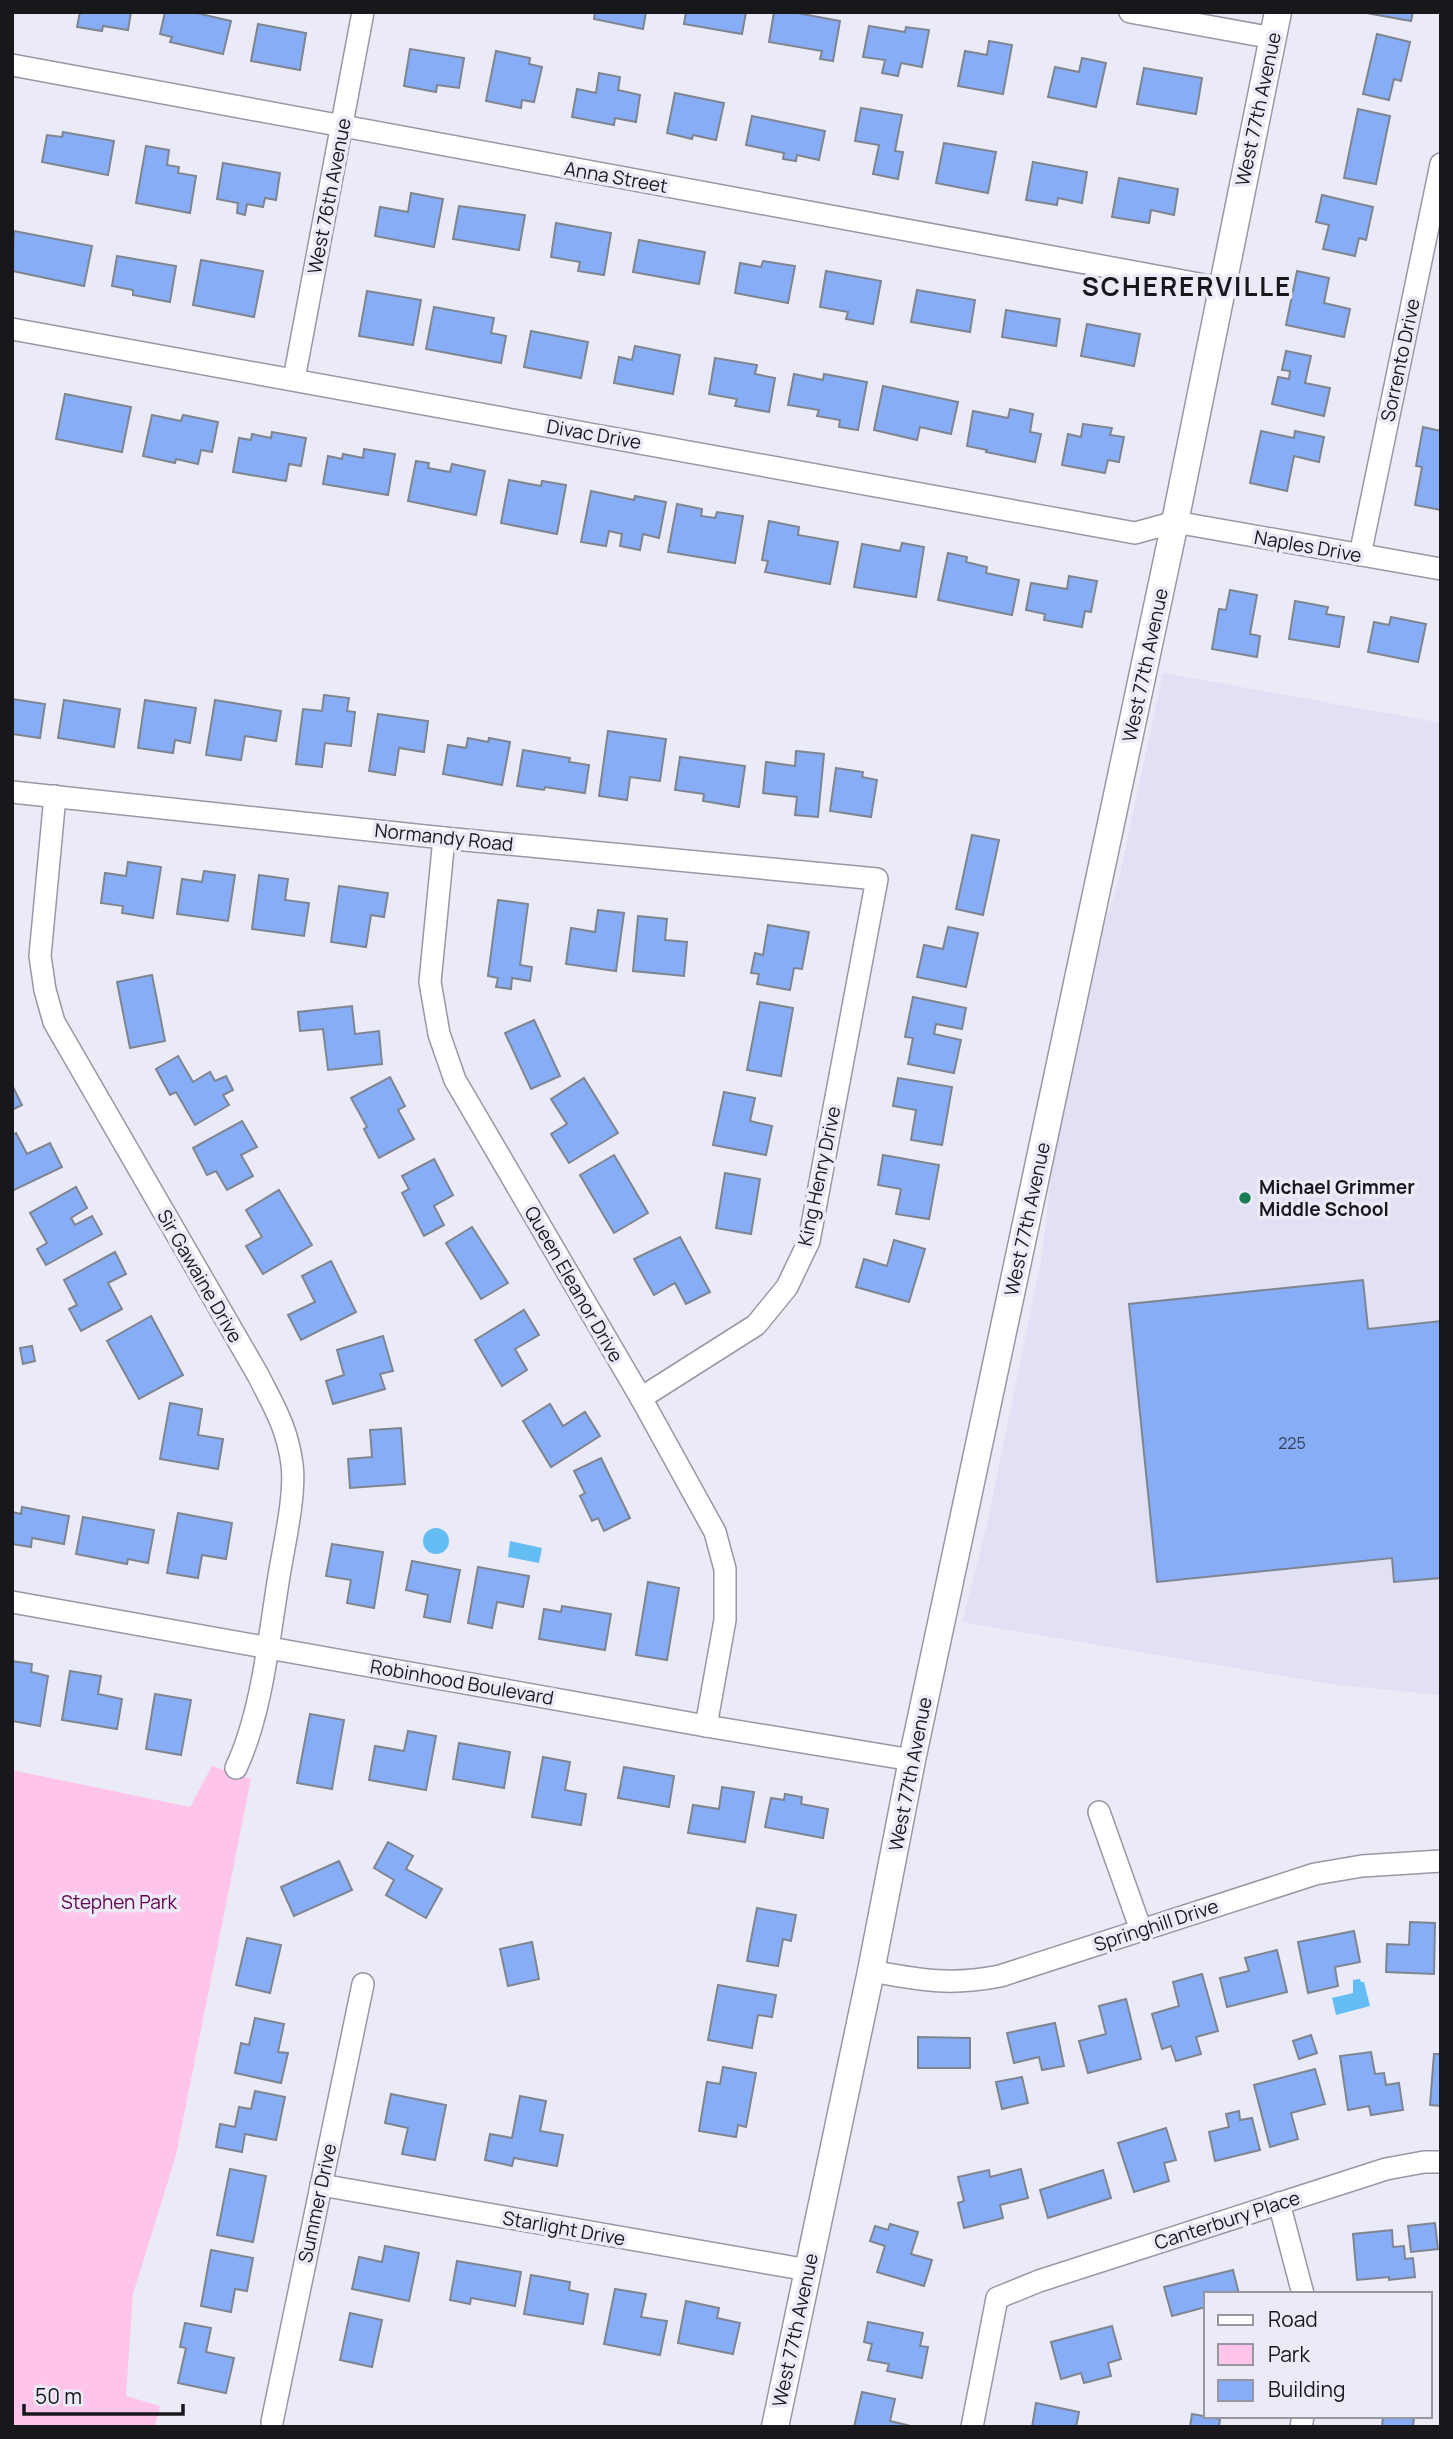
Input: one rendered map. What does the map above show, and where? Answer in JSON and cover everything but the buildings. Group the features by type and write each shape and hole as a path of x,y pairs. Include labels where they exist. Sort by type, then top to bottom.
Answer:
{"street":[{"name":"West 76th Avenue","path":"294,379 363,12"},
{"path":"1130,12 1273,38"},
{"name":"West 77th Avenue","path":"775,2427 871,1971 912,1760 1175,522 1278,12"},
{"name":"Anna Street","path":"12,65 1221,288"},
{"name":"Sorrento Drive","path":"1360,555 1433,240 1441,164"},
{"name":"Divac Drive","path":"12,329 1135,533 1175,522"},
{"name":"Naples Drive","path":"1175,522 1441,569"},
{"name":"Normandy Road","path":"12,792 444,838 877,879"},
{"name":"Sir Gawaine Drive","path":"55,796 40,956 45,990 54,1022 251,1363 286,1430 292,1468 288,1525 248,1742 236,1768"},
{"name":"Queen Eleanor Drive","path":"444,838 430,982 439,1034 456,1080 641,1398 715,1532 725,1570 725,1620 706,1726"},
{"name":"King Henry Drive","path":"641,1398 756,1325 788,1287 809,1241 877,879"},
{"name":"Robinhood Boulevard","path":"12,1602 706,1726 912,1760"},
{"path":"1099,1812 1141,1930"},
{"name":"Springhill Drive","path":"871,1971 929,1982 968,1982 1000,1976 1315,1874 1362,1866 1441,1861"},
{"name":"Summer Drive","path":"272,2422 363,1984"},
{"name":"Canterbury Place","path":"972,2427 997,2298 1039,2281 1386,2169 1424,2162 1441,2162"},
{"name":"Starlight Drive","path":"321,2185 808,2270"},
{"path":"1279,2203 1302,2292"}],"shaded area":[{"name":"Michael Grimmer Middle School","path":"1163,673 1441,723 1441,1695 1329,1684 962,1622 987,1524 1042,1256 1055,1140 1092,960 1118,883"}],"green space":[{"name":"Stephen Park","path":"212,1766 251,1779 176,2155 133,2294 126,2396 160,2406 155,2427 12,2427 12,1770 190,1807"}],"water":[{"path":"436,1528 445,1532 449,1541 445,1550 436,1554 427,1550 423,1541 427,1532"},
{"path":"510,1541 542,1548 539,1563 508,1557"},
{"path":"1360,1979 1364,1982 1370,2006 1336,2015 1332,1998 1353,1993 1353,1980"}],"place":[{"name":"Michael Grimmer Middle School","path":"1245,1198"}],"district":[{"name":"SCHERERVILLE","path":"1187,286"}]}
